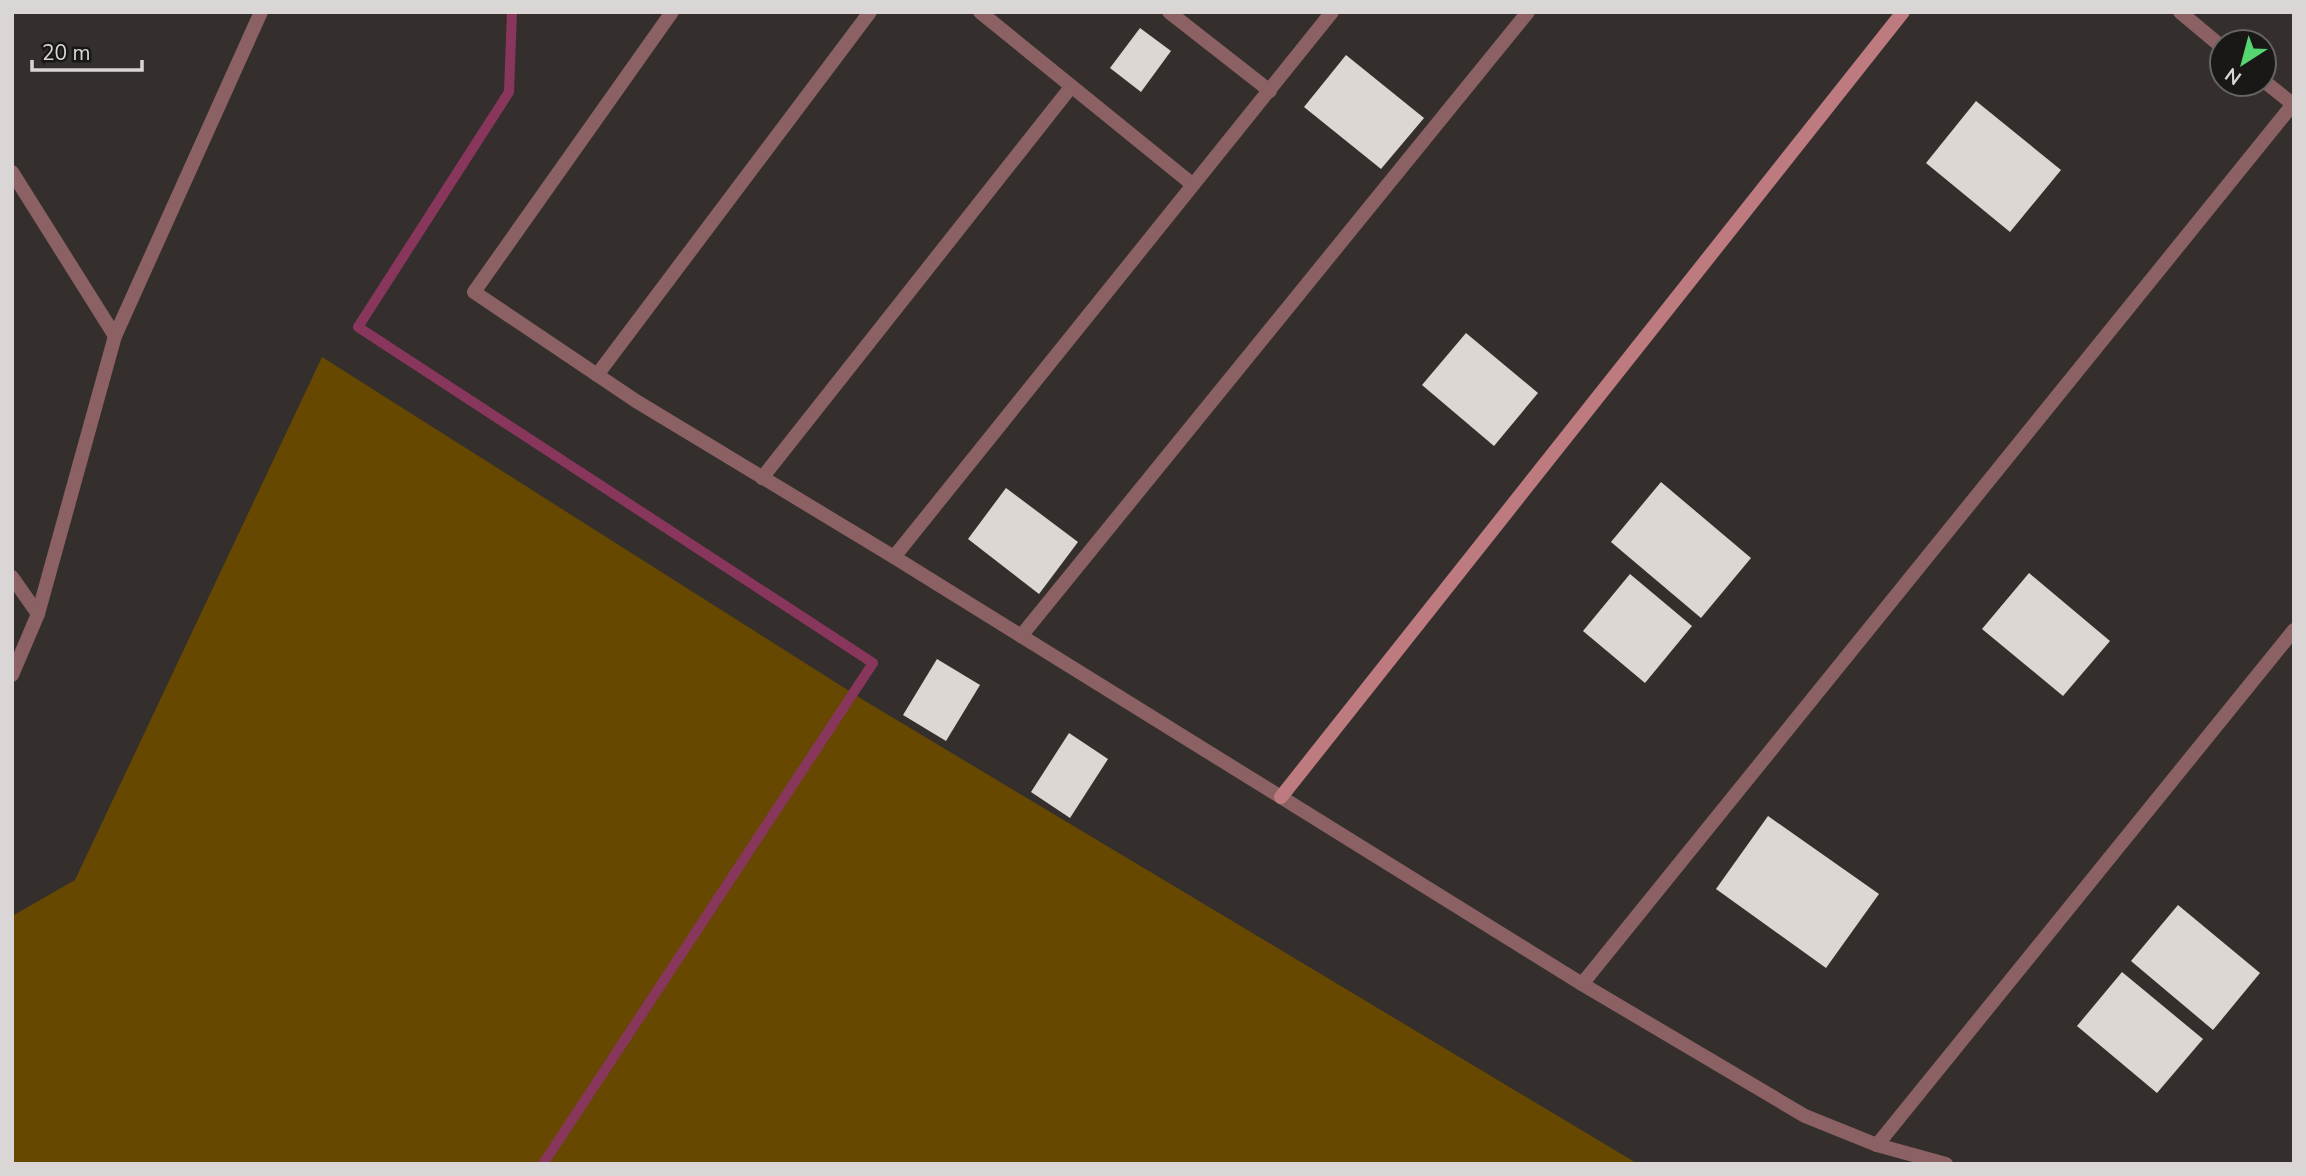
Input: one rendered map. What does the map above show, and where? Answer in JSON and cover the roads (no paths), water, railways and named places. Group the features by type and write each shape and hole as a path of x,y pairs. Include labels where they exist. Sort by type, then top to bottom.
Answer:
{"street":[{"path":"12,675 38,614 115,336 261,12"},
{"path":"672,12 474,292 597,375 1582,985 1805,1116 1878,1145 1946,1164"},
{"path":"597,375 870,12"},
{"path":"980,12 1192,184"},
{"path":"1169,12 1270,92"},
{"path":"894,557 1332,12"},
{"path":"1021,636 1528,12"},
{"path":"1281,797 1903,12"},
{"path":"2180,12 2208,35"},
{"path":"762,478 1071,87"},
{"path":"1582,985 2293,104 2278,92"},
{"path":"12,172 115,336"},
{"path":"12,577 38,614"},
{"path":"1878,1145 2294,630"}],"waterway":[{"path":"512,12 509,92 358,327 873,663 543,1164"}]}
